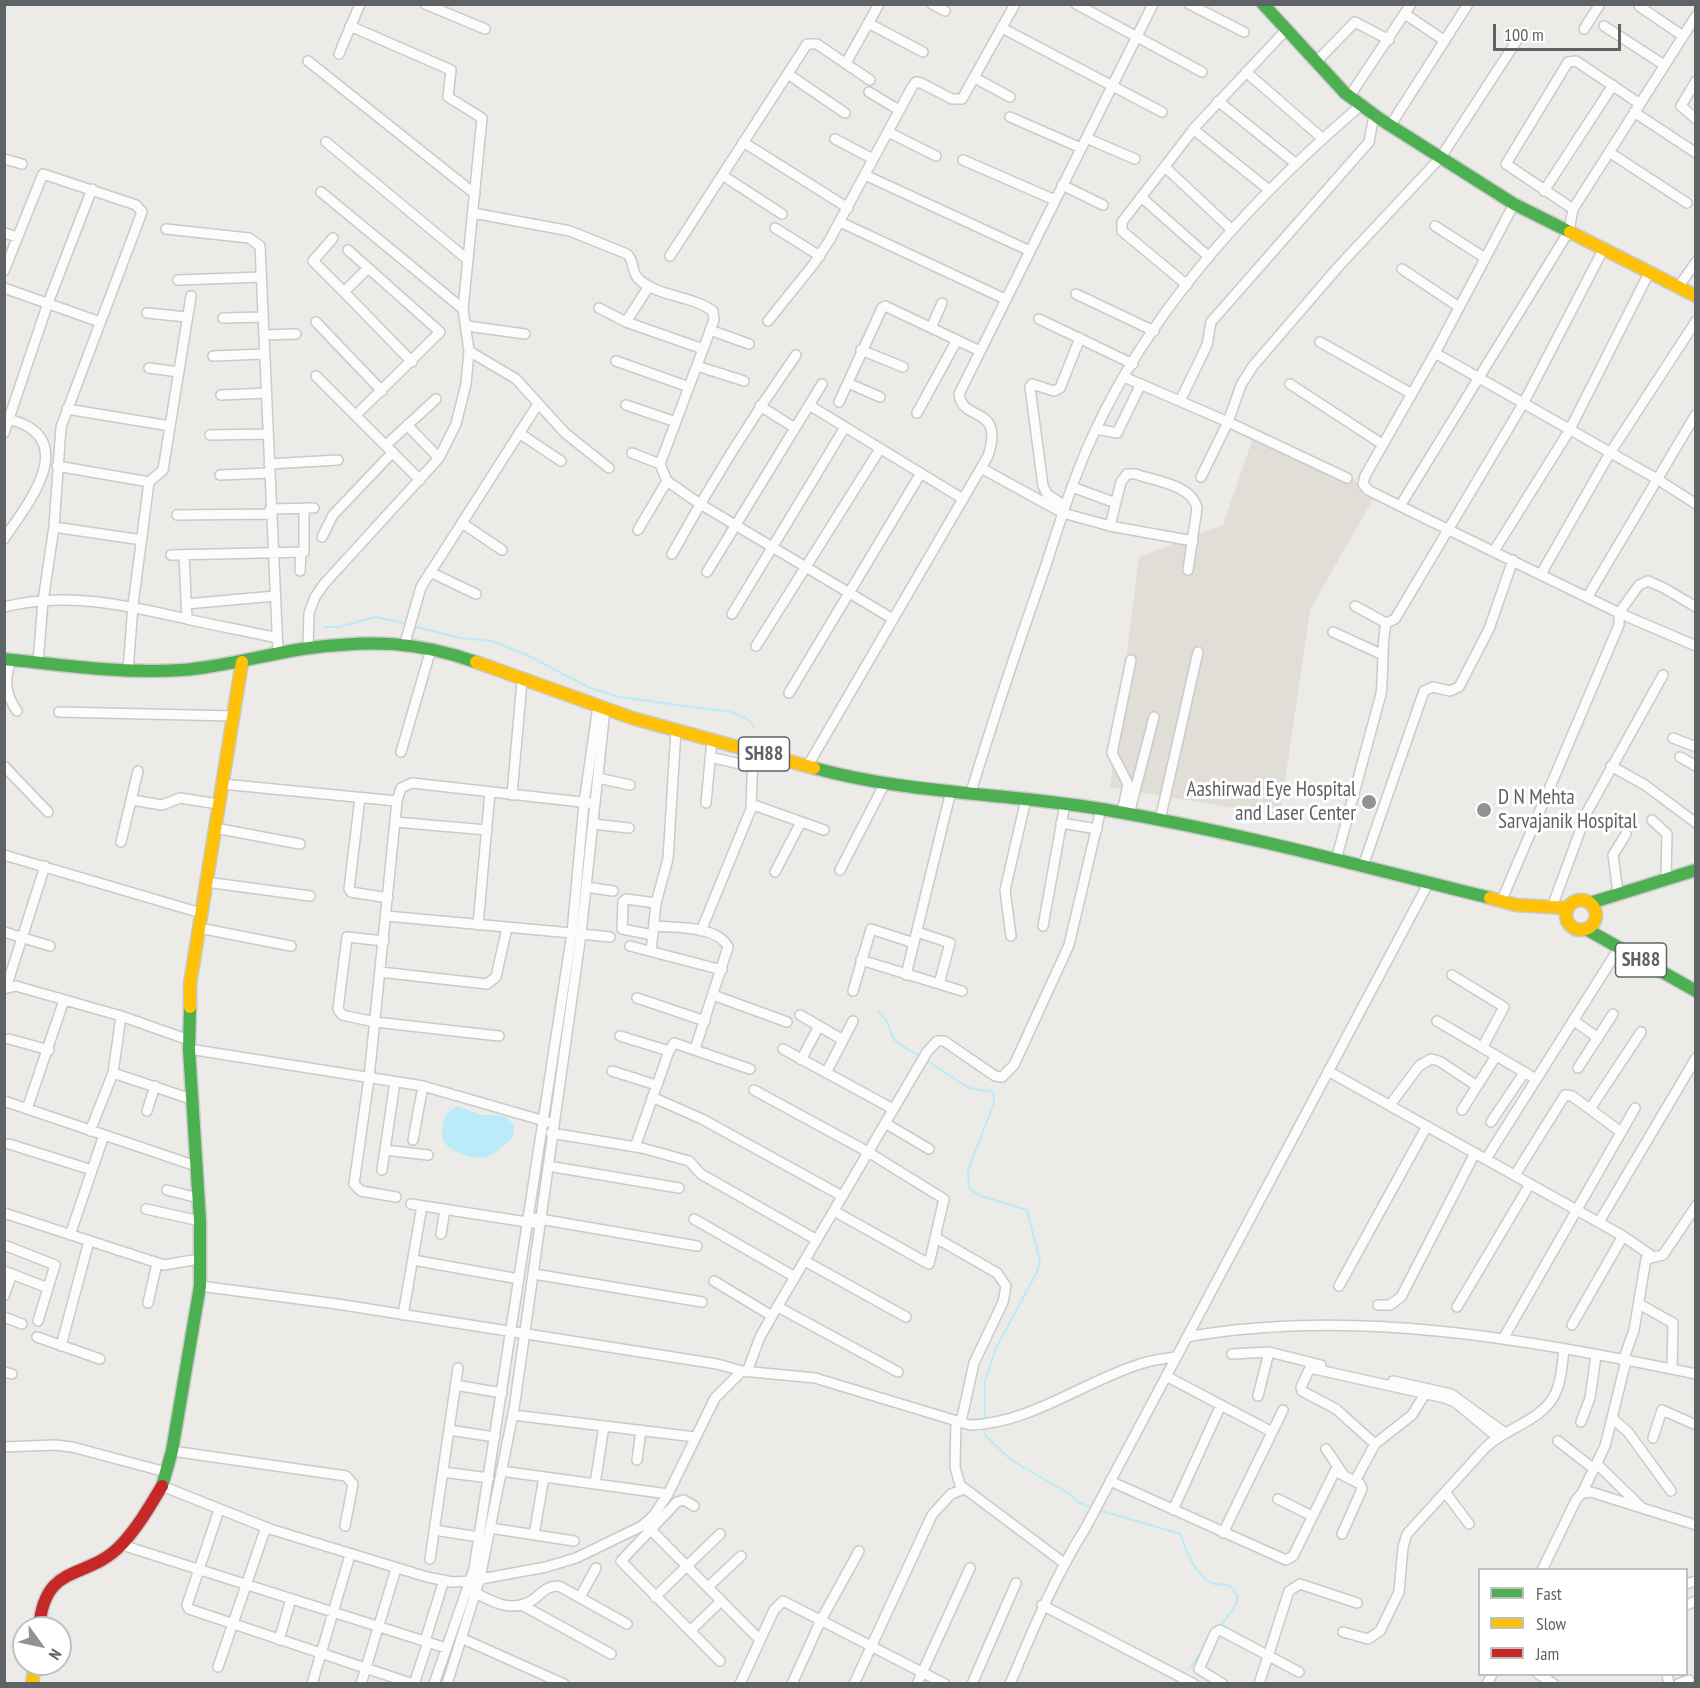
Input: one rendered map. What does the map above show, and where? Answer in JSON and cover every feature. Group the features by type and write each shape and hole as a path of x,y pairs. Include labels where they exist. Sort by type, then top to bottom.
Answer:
{"main road":[{"path":"1263,4 1315,63 1360,106 1514,204 1650,271 1695,296"},
{"name":"SH88","path":"8,660 128,671 182,670 242,662 279,652 308,648 378,642 405,644 467,659 522,681 676,730 860,781 1065,804 1160,820 1429,882 1526,907 1568,923"},
{"path":"41,1616 43,1598 49,1589 66,1577 90,1567 122,1545 162,1485 172,1451 200,1286 200,1221 189,1044 190,984 242,662"},
{"path":"1590,903 1596,910 1595,920 1586,929 1576,929 1568,923 1568,908 1576,901 1590,903 1618,892 1695,870"},
{"name":"SH88","path":"1526,907 1568,908"},
{"name":"SH88","path":"1586,929 1695,991"}],"street":[{"path":"339,54 360,4"},
{"path":"425,4 485,29"},
{"path":"846,63 879,4"},
{"path":"932,4 945,11"},
{"path":"768,321 820,256 916,82 958,100 966,95 1015,4"},
{"path":"1076,4 1202,72"},
{"path":"807,766 981,468 992,445 992,426 964,405 959,400 959,394 1153,4"},
{"path":"1189,4 1244,32"},
{"path":"1349,97 1411,4"},
{"path":"1390,126 1468,4"},
{"path":"1584,29 1600,4"},
{"path":"1639,6 1683,36"},
{"path":"1405,14 1445,41"},
{"path":"1400,506 1569,231 1572,209 1695,16"},
{"path":"1315,63 1356,22 1389,40"},
{"path":"868,23 923,52"},
{"path":"308,648 309,613 315,597 324,584 439,458 456,423 466,384 470,351 463,309 483,123 478,114 448,98 451,70 350,26"},
{"path":"1604,26 1664,65"},
{"path":"1002,27 1162,112"},
{"path":"1187,285 1122,231 1122,222 1193,129 1286,30"},
{"path":"1201,477 1228,422 1242,385 1253,366 1339,266 1441,157 1521,34"},
{"path":"670,256 807,44 812,42 870,80"},
{"path":"308,61 475,194"},
{"path":"1572,209 1506,164 1568,62 1576,61 1640,104"},
{"path":"1246,72 1322,138"},
{"path":"788,74 845,112"},
{"path":"975,78 1010,97"},
{"path":"1695,81 1681,106 1695,119"},
{"path":"1544,191 1613,86"},
{"path":"869,92 899,110"},
{"path":"1218,101 1295,163"},
{"path":"971,792 1072,487 1096,429 1124,377 1187,285 1232,230 1295,163 1360,106"},
{"path":"1634,112 1695,153"},
{"path":"1180,401 1207,345 1211,322 1369,142 1374,115"},
{"path":"1010,117 1081,148"},
{"path":"1193,129 1269,190"},
{"path":"888,132 936,156"},
{"path":"1086,138 1135,159"},
{"path":"835,139 873,159"},
{"path":"326,142 468,260"},
{"path":"743,142 848,208"},
{"path":"1609,152 1687,203"},
{"path":"4,159 22,164"},
{"path":"963,160 1055,200"},
{"path":"1165,167 1232,230"},
{"path":"4,271 44,174 136,206 142,212 61,427 54,527 43,600 38,663"},
{"path":"722,175 782,214"},
{"path":"865,175 1030,251"},
{"path":"1062,185 1103,205"},
{"path":"4,433 48,303 92,189"},
{"path":"321,192 463,309"},
{"path":"1141,197 1209,257"},
{"path":"1514,204 1435,353 1382,444 1363,484 1368,490 1400,506 1450,528 1620,613 1695,646"},
{"path":"473,213 586,236 627,254 631,258 634,274 649,286 709,308 714,314 710,330 660,464 667,481 700,504 736,523 893,619"},
{"path":"840,222 1005,299"},
{"path":"1435,226 1485,258"},
{"path":"775,228 820,256"},
{"path":"166,229 255,240 260,246 270,512 279,652"},
{"path":"4,233 17,237"},
{"path":"333,238 313,261 411,362"},
{"path":"1386,623 1395,619 1523,404 1604,248"},
{"path":"348,250 440,332 356,415"},
{"path":"1679,286 1695,262"},
{"path":"344,291 368,268"},
{"path":"1402,269 1459,307"},
{"path":"1494,551 1569,431 1650,271"},
{"path":"178,280 261,276"},
{"path":"627,322 649,286"},
{"path":"4,288 100,322"},
{"path":"1076,294 1154,331"},
{"path":"128,671 133,606 149,482 163,470 191,296"},
{"path":"931,328 942,303"},
{"path":"839,402 878,312 885,306 980,351"},
{"path":"599,308 627,322 703,349"},
{"path":"147,312 188,317"},
{"path":"222,318 263,317"},
{"path":"1039,319 1133,363"},
{"path":"1541,574 1610,453 1695,321"},
{"path":"316,322 382,391"},
{"path":"466,326 525,334"},
{"path":"710,330 749,344"},
{"path":"264,335 296,334"},
{"path":"1064,509 1047,494 1043,486 1030,387 1032,384 1054,392 1060,388 1080,338"},
{"path":"917,413 957,340"},
{"path":"1320,342 1412,394"},
{"path":"861,350 903,367"},
{"path":"470,351 509,374 570,437 609,468"},
{"path":"1435,353 1480,377 1569,431 1658,479 1695,504"},
{"path":"213,356 264,354"},
{"path":"672,554 760,406 796,354"},
{"path":"616,361 689,387"},
{"path":"697,366 744,381"},
{"path":"148,368 178,372"},
{"path":"316,376 420,480"},
{"path":"1124,377 1228,422 1347,478"},
{"path":"848,383 880,397"},
{"path":"707,572 822,384"},
{"path":"1096,429 1117,433 1141,384"},
{"path":"1290,384 1382,444"},
{"path":"221,395 266,393"},
{"path":"386,445 436,399"},
{"path":"405,644 421,587 538,404"},
{"path":"626,405 676,422"},
{"path":"809,405 963,499"},
{"path":"760,406 795,428"},
{"path":"67,409 170,426"},
{"path":"1588,596 1695,414"},
{"path":"4,539 36,489 47,462 44,445 36,433 27,426 7,419"},
{"path":"407,425 439,458"},
{"path":"732,614 845,427"},
{"path":"519,433 561,461"},
{"path":"210,435 268,434"},
{"path":"756,646 880,449"},
{"path":"322,537 333,515 393,452"},
{"path":"632,453 660,464"},
{"path":"220,475 338,460"},
{"path":"57,466 149,482"},
{"path":"981,468 1064,509 1110,526 1193,541"},
{"path":"789,693 921,473"},
{"path":"1110,526 1123,478 1130,473 1185,490 1195,500 1197,508 1188,570"},
{"path":"638,530 667,481"},
{"path":"1072,487 1116,503"},
{"path":"171,555 301,552 306,550 309,508 270,512 177,515"},
{"path":"462,523 502,550"},
{"path":"54,527 141,540"},
{"path":"300,571 301,552"},
{"path":"184,555 187,619"},
{"path":"1363,866 1424,691 1433,687 1450,691 1459,687 1489,629 1513,560"},
{"path":"430,572 476,594"},
{"path":"1501,902 1619,625 1620,613 1639,585 1648,581 1695,607"},
{"path":"186,604 275,596"},
{"path":"4,607 43,600 93,600 133,606 277,638"},
{"path":"1355,606 1386,623"},
{"path":"1336,860 1381,694 1383,676 1381,654 1386,623"},
{"path":"1333,632 1381,654"},
{"path":"401,752 431,649"},
{"path":"1160,820 1198,652"},
{"path":"8,660 6,687 17,711"},
{"path":"1126,814 1128,784 1113,753 1131,660"},
{"path":"1552,907 1587,812 1663,675"},
{"path":"512,795 522,681"},
{"path":"447,1683 461,1638 471,1588 527,1220 549,1126 576,934 586,887 598,778 601,707"},
{"path":"576,934 585,803 601,707"},
{"path":"59,712 232,716"},
{"path":"1126,814 1154,717"},
{"path":"651,951 656,903 668,859 676,730"},
{"path":"1672,738 1695,747"},
{"path":"706,803 712,740"},
{"path":"701,930 744,829 751,804 753,751"},
{"path":"710,757 753,767"},
{"path":"1680,757 1695,766"},
{"path":"1611,766 1645,785 1695,823"},
{"path":"5,767 48,812"},
{"path":"121,842 138,771"},
{"path":"598,778 630,785"},
{"path":"840,870 885,783"},
{"path":"222,784 397,801"},
{"path":"396,1197 361,1191 354,1184 369,1078 397,801 401,788 405,784 595,804"},
{"path":"906,975 951,791"},
{"path":"478,925 490,792"},
{"path":"132,800 162,805 180,798 218,804"},
{"path":"360,798 349,889 351,892 388,898"},
{"path":"1011,936 1005,890 1026,799"},
{"path":"751,804 824,830"},
{"path":"1043,926 1065,804"},
{"path":"480,1578 546,1567 576,1558 642,1526 654,1515 668,1494 715,1398 744,1371 772,1316 927,1052 937,1041 944,1041 995,1076 1002,1077 1008,1073 1069,945 1101,809"},
{"path":"1652,820 1663,827 1667,834 1666,878"},
{"path":"395,822 487,830"},
{"path":"774,872 801,822"},
{"path":"1061,822 1097,829"},
{"path":"593,824 629,828"},
{"path":"215,828 300,844"},
{"path":"1618,892 1613,855 1626,834"},
{"path":"4,855 201,913"},
{"path":"45,866 5,988 16,986 121,1016 189,1044 423,1086 549,1126 689,1161 701,1174 817,1240"},
{"path":"206,882 310,896"},
{"path":"1010,1683 1042,1605 1098,1505 1429,882"},
{"path":"586,887 613,891"},
{"path":"656,903 626,899 623,902 622,929 701,930 725,941 728,953 695,1049"},
{"path":"386,916 610,937"},
{"path":"199,928 291,946"},
{"path":"380,972 487,984 496,977 507,928"},
{"path":"853,991 871,929 914,943"},
{"path":"4,932 50,946"},
{"path":"917,932 950,943 939,984"},
{"path":"384,941 347,937 338,1009 342,1016 499,1036"},
{"path":"630,946 722,970"},
{"path":"1485,1159 1619,948"},
{"path":"861,960 962,991"},
{"path":"1452,975 1504,1007 1482,1048"},
{"path":"713,995 787,1022"},
{"path":"637,998 705,1021"},
{"path":"27,1109 49,1050 64,1000"},
{"path":"1578,1068 1613,1014"},
{"path":"800,1015 843,1040"},
{"path":"90,1131 113,1073 121,1016"},
{"path":"1573,1020 1598,1038"},
{"path":"826,1073 853,1021"},
{"path":"1437,1022 1536,1079"},
{"path":"801,1060 819,1026"},
{"path":"1590,1109 1641,1032"},
{"path":"620,1036 669,1051"},
{"path":"9,1039 49,1050"},
{"path":"635,1147 669,1051 674,1043 750,1069"},
{"path":"783,1049 893,1109"},
{"path":"1462,1110 1496,1056"},
{"path":"1599,1222 1695,1058"},
{"path":"1390,1105 1419,1066 1431,1059 1438,1061 1477,1086"},
{"path":"612,1071 657,1085"},
{"path":"1328,1071 1599,1222 1652,1256"},
{"path":"113,1073 191,1099"},
{"path":"1491,1122 1524,1073"},
{"path":"382,1170 395,1082"},
{"path":"147,1111 155,1086"},
{"path":"413,1140 423,1086"},
{"path":"754,1090 943,1196 932,1261 926,1264 834,1211"},
{"path":"1515,1175 1566,1095 1572,1096 1621,1132"},
{"path":"652,1097 702,1119 842,1196"},
{"path":"5,1103 196,1166"},
{"path":"1503,1340 1635,1108"},
{"path":"885,1123 929,1149"},
{"path":"434,1683 471,1588 480,1578 513,1415 526,1335 548,1166 549,1126"},
{"path":"1339,1286 1427,1126"},
{"path":"70,1235 104,1135"},
{"path":"9,1143 92,1170"},
{"path":"385,1150 429,1155"},
{"path":"1378,1305 1390,1305 1401,1297 1475,1153"},
{"path":"548,1166 680,1188"},
{"path":"1456,1307 1530,1184"},
{"path":"167,1190 198,1198"},
{"path":"411,1204 697,1246"},
{"path":"403,1315 422,1206"},
{"path":"1542,1568 1595,1467 1613,1419 1624,1361 1634,1330 1646,1259 1663,1255 1695,1206"},
{"path":"146,1209 200,1221"},
{"path":"441,1234 445,1209"},
{"path":"4,1213 157,1263 170,1265 199,1259"},
{"path":"694,1219 795,1277"},
{"path":"1572,1325 1623,1236"},
{"path":"936,1238 998,1273 1006,1286 1003,1302 974,1363 955,1467 957,1479 965,1489 1064,1563"},
{"path":"61,1346 90,1241"},
{"path":"4,1245 54,1263 38,1321"},
{"path":"413,1260 519,1279"},
{"path":"805,1261 906,1317"},
{"path":"148,1303 157,1263"},
{"path":"4,1296 8,1273 48,1288"},
{"path":"534,1274 702,1302"},
{"path":"714,1281 772,1316"},
{"path":"200,1286 717,1364 744,1371 815,1378 962,1422 991,1424 1011,1419 1142,1363 1176,1357"},
{"path":"1639,1304 1674,1323 1672,1369"},
{"path":"778,1307 898,1372"},
{"path":"4,1317 22,1324"},
{"path":"1187,1337 1241,1327 1296,1324 1452,1332 1695,1374"},
{"path":"37,1337 100,1359"},
{"path":"1343,1632 1368,1639 1380,1631 1399,1592 1403,1546 1407,1534 1501,1435 1546,1408 1556,1392 1564,1350"},
{"path":"1232,1354 1269,1352 1443,1390 1501,1435"},
{"path":"1258,1396 1269,1352"},
{"path":"1581,1422 1590,1398 1596,1356"},
{"path":"430,1559 458,1368"},
{"path":"1375,1444 1336,1409 1302,1391 1301,1387 1310,1368 1455,1402 1501,1435"},
{"path":"1166,1376 1272,1432"},
{"path":"455,1385 502,1394"},
{"path":"1355,1481 1375,1444 1412,1415 1425,1394"},
{"path":"1173,1510 1221,1405"},
{"path":"1223,1533 1282,1410"},
{"path":"1653,1438 1662,1410 1695,1425"},
{"path":"513,1415 695,1437"},
{"path":"1613,1419 1628,1432 1671,1491"},
{"path":"595,1484 604,1426"},
{"path":"449,1430 495,1437"},
{"path":"637,1460 641,1430"},
{"path":"1558,1442 1595,1467 1643,1508"},
{"path":"4,1447 55,1444 166,1472"},
{"path":"1326,1449 1345,1476"},
{"path":"172,1451 346,1476 353,1484 345,1526"},
{"path":"501,1471 668,1494"},
{"path":"1110,1481 1286,1560 1293,1556 1335,1471 1355,1481 1362,1490 1342,1534"},
{"path":"443,1472 489,1478"},
{"path":"534,1535 544,1477"},
{"path":"162,1485 219,1510 266,1527 396,1569 471,1588 497,1605 522,1605 611,1654"},
{"path":"854,1683 932,1515 951,1494 965,1489"},
{"path":"1445,1492 1469,1524"},
{"path":"1582,1493 1591,1492 1695,1525"},
{"path":"694,1506 681,1499 621,1561 720,1661"},
{"path":"1278,1499 1312,1516"},
{"path":"219,1510 198,1569 188,1607 232,1625 365,1668 414,1683 444,1580"},
{"path":"218,1667 266,1527"},
{"path":"490,1528 574,1541"},
{"path":"650,1529 760,1640"},
{"path":"434,1530 479,1537"},
{"path":"656,1597 720,1534"},
{"path":"122,1545 446,1648"},
{"path":"792,1683 821,1620 859,1551"},
{"path":"312,1683 350,1555"},
{"path":"708,1587 741,1556"},
{"path":"580,1597 596,1568"},
{"path":"917,1683 970,1568"},
{"path":"361,1683 396,1569"},
{"path":"972,1683 1016,1583"},
{"path":"1259,1683 1289,1591 1294,1585 1300,1584 1358,1604"},
{"path":"522,1605 552,1586 565,1588 627,1624"},
{"path":"279,1640 291,1599"},
{"path":"690,1631 722,1601"},
{"path":"740,1683 774,1610 783,1601 945,1683"},
{"path":"1042,1605 1192,1683"},
{"path":"1223,1683 1199,1669 1217,1631 1299,1672"},
{"path":"461,1638 564,1683"},
{"path":"1678,1683 1689,1679"}],"shaded area":[{"path":"1255,432 1377,492 1310,610 1280,816 1110,787 1139,557 1223,525"}],"water":[{"path":"457,1106 481,1115 505,1116 514,1125 513,1138 486,1157 469,1156 456,1152 446,1145 442,1135 447,1113"}],"waterway":[{"path":"325,627 339,627 376,617 408,624"},
{"path":"413,626 461,638 492,641 525,654 590,688 619,697 731,712 748,719 754,727"},
{"path":"878,1012 887,1022 895,1040 921,1057"},
{"path":"926,1060 969,1088 993,1092 994,1103 968,1170 969,1188 978,1195 1027,1210 1040,1261 1037,1272 997,1346 985,1381 985,1421"},
{"path":"984,1426 984,1434 1011,1460 1068,1493 1080,1503 1093,1508"},
{"path":"1098,1510 1181,1534 1188,1554 1206,1580 1230,1586 1238,1596 1236,1604 1220,1627"},
{"path":"1189,1669 1204,1648"}],"traffic: fast":[{"path":"1263,4 1345,93 1380,119 1514,204 1570,232"},
{"path":"4,659 115,670 160,671 214,666 309,648 373,643 413,646 476,662"},
{"path":"814,768 885,783 1065,804 1150,818 1296,850 1490,898"},
{"path":"1590,903 1696,870"},
{"path":"1586,929 1696,991"},
{"path":"162,1486 172,1451 200,1286 200,1221 189,1049 190,1007"}],"traffic: slow":[{"path":"1570,232 1696,296"},
{"path":"190,1007 190,984 242,662"},
{"path":"476,662 632,718 814,768"},
{"path":"1490,898 1516,905 1568,908"},
{"path":"1581,900 1587,901 1595,909 1596,915 1595,921 1587,929 1581,930 1575,929 1567,921 1566,915 1567,909 1575,901 1581,900"},
{"path":"32,1684 33,1676"}],"traffic: jam":[{"path":"41,1616 50,1592 59,1582 109,1556 122,1544 139,1523 162,1486"}],"place":[{"name":"Aashirwad Eye Hospital and Laser Center","path":"1369,802"},
{"name":"D N Mehta Sarvajanik Hospital","path":"1484,810"}]}
